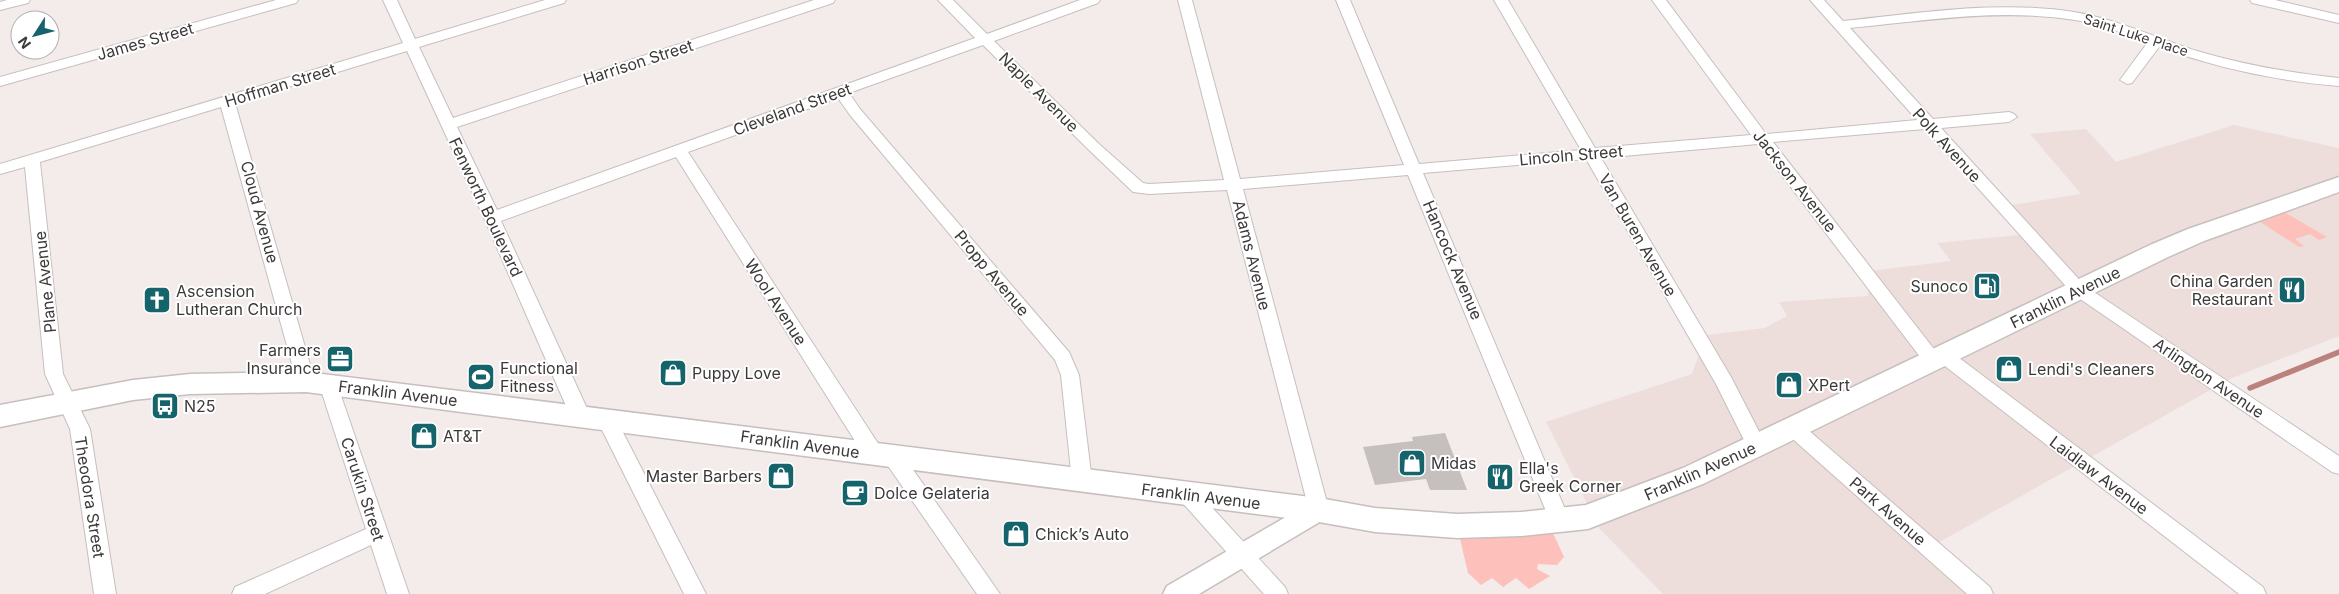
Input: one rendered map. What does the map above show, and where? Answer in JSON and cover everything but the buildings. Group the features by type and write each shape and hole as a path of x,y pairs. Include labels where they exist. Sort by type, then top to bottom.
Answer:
{"main road":[{"name":"Franklin Avenue","path":"0,416 133,390 190,384 317,383 1319,510 1374,520 1457,526 1560,521 1588,517 1693,476 2196,235 2339,184"}],"street":[{"path":"0,6 23,0"},
{"name":"James Street","path":"0,82 291,0"},
{"name":"Fenworth Boulevard","path":"390,0 492,218 593,417 696,594"},
{"name":"Hoffman Street","path":"0,169 559,0"},
{"name":"Harrison Street","path":"448,125 828,0"},
{"name":"Naple Avenue","path":"945,0 1094,147 1134,183"},
{"name":"Cleveland Street","path":"492,218 1093,0"},
{"name":"Adams Avenue","path":"1185,0 1319,510"},
{"name":"Hancock Avenue","path":"1343,0 1560,521"},
{"name":"Van Buren Avenue","path":"1501,0 1724,382 1756,445"},
{"name":"Jackson Avenue","path":"1659,0 1762,139 1939,358"},
{"name":"Polk Avenue","path":"1817,0 2079,290"},
{"path":"2257,0 2339,19"},
{"name":"Saint Luke Place","path":"1840,25 1986,12 2028,11 2085,18 2256,72 2339,82"},
{"path":"2127,80 2156,41"},
{"name":"Propp Avenue","path":"841,92 855,112 1063,357 1070,376 1082,481"},
{"name":"Cloud Avenue","path":"226,101 317,383"},
{"name":"Lincoln Street","path":"1134,183 1139,188 1149,189 1234,184 2010,117"},
{"name":"Wool Avenue","path":"679,150 883,456 989,594"},
{"name":"Plane Avenue","path":"32,160 54,374 68,402"},
{"name":"Arlington Avenue","path":"2079,290 2339,466"},
{"name":"Laidlaw Avenue","path":"1939,358 2255,594"},
{"name":"Carukin Street","path":"317,383 377,533 398,594"},
{"name":"Theodora Street","path":"68,402 80,429 105,594"},
{"name":"Park Avenue","path":"1793,428 1982,594"},
{"path":"1187,494 1277,594"},
{"path":"1176,594 1319,510"},
{"path":"243,594 377,533"}],"shaded area":[{"path":"2234,125 2339,148 2339,336 2230,379 1934,545 1984,594 1663,594 1600,529 1546,422 1692,374 1706,335 1765,328 1787,316 1779,302 1868,296 1870,271 1951,261 1937,243 2029,234 2005,206 2081,194 2030,134 2086,129 2116,162"},
{"path":"2276,207 2327,237 2319,240 2310,234 2295,239 2304,246 2299,247 2251,216"},
{"path":"1548,522 1564,557 1557,565 1538,564 1537,569 1550,576 1529,589 1516,578 1503,587 1492,578 1481,585 1468,573 1457,526"}],"waterway":[{"path":"2250,388 2339,352"}],"place":[{"name":"Sunoco","path":"1987,286"},
{"name":"China Garden Restaurant","path":"2292,290"},
{"name":"Ascension Lutheran Church","path":"157,300"},
{"name":"Farmers Insurance","path":"340,359"},
{"name":"Lendi's Cleaners","path":"2009,369"},
{"name":"Puppy Love","path":"673,373"},
{"name":"Functional Fitness","path":"481,377"},
{"name":"XPert","path":"1789,385"},
{"name":"N25","path":"165,406"},
{"name":"AT&T","path":"424,436"},
{"name":"Midas","path":"1412,463"},
{"name":"Master Barbers","path":"781,476"},
{"name":"Ella's Greek Corner","path":"1500,477"},
{"name":"Dolce Gelateria","path":"855,493"},
{"name":"Chick’s Auto","path":"1016,534"}]}
